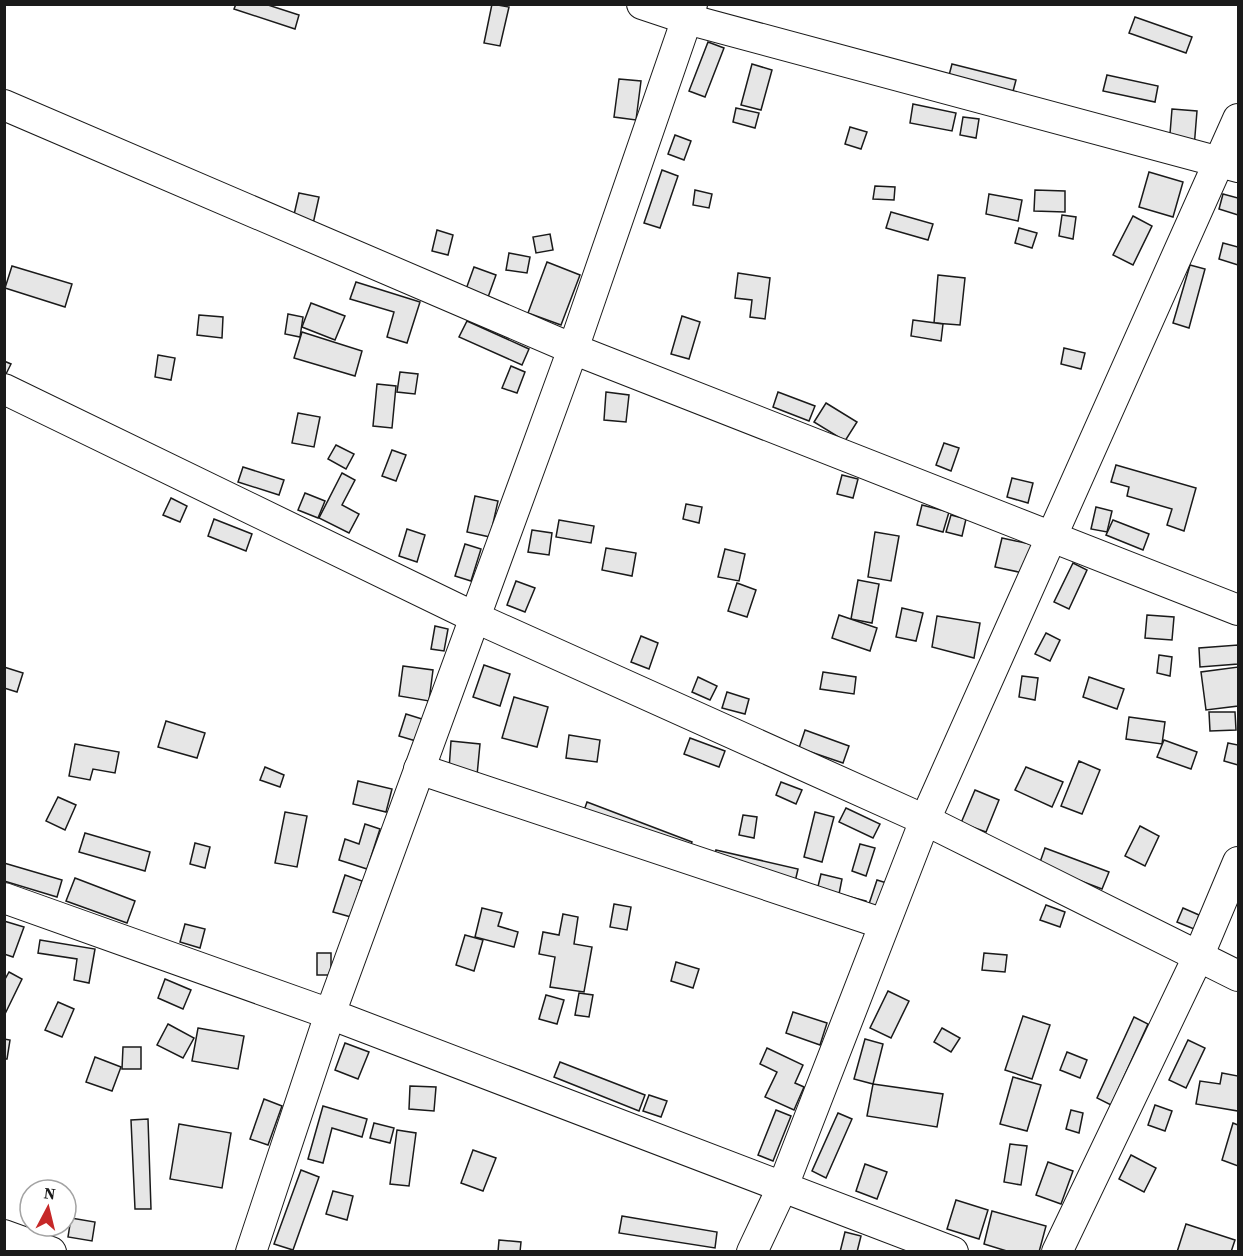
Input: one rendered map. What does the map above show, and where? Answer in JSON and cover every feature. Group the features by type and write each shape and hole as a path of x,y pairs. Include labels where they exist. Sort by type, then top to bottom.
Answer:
{"street":[{"path":"642,4 690,12 1230,164"},
{"path":"251,1251 330,1014 573,350 690,12"},
{"path":"4,105 573,350 1239,610"},
{"path":"752,1251 783,1186 925,820 1053,536 1230,164 1239,119"},
{"path":"4,389 474,617 925,820 1239,976"},
{"path":"419,769 884,924"},
{"path":"1057,1251 1198,957 1239,862"},
{"path":"4,898 330,1014 953,1251"},
{"path":"4,1235 51,1251"}],"building":[{"path":"236,4 265,4 299,15 295,29 234,9"},
{"path":"492,4 509,7 500,46 484,43"},
{"path":"1135,17 1192,37 1186,53 1129,33"},
{"path":"708,42 724,48 705,97 689,91"},
{"path":"752,64 772,70 761,110 741,105"},
{"path":"952,64 1016,80 1011,99 947,83"},
{"path":"1107,75 1158,86 1155,102 1103,91"},
{"path":"619,79 641,81 636,120 614,117"},
{"path":"913,104 956,113 952,131 910,123"},
{"path":"736,108 759,113 755,128 733,122"},
{"path":"1172,109 1197,111 1194,148 1169,146"},
{"path":"963,117 979,119 976,138 960,135"},
{"path":"850,127 867,132 861,149 845,144"},
{"path":"675,135 691,141 684,160 668,154"},
{"path":"662,170 678,176 660,228 644,223"},
{"path":"1149,172 1183,182 1173,217 1139,207"},
{"path":"875,186 895,187 894,200 873,199"},
{"path":"695,190 712,194 709,208 693,205"},
{"path":"1035,190 1065,191 1065,212 1034,211"},
{"path":"299,193 319,197 313,224 293,219"},
{"path":"989,194 1022,200 1018,221 986,214"},
{"path":"1223,194 1238,198 1238,215 1219,209"},
{"path":"891,212 933,224 928,240 886,228"},
{"path":"1062,215 1076,217 1073,239 1059,236"},
{"path":"1133,216 1152,226 1133,265 1113,255"},
{"path":"1019,228 1037,233 1032,248 1015,243"},
{"path":"437,230 453,235 448,255 432,251"},
{"path":"550,234 553,250 536,253 533,237"},
{"path":"1223,243 1238,247 1238,265 1219,259"},
{"path":"509,253 530,257 527,273 506,270"},
{"path":"547,262 580,275 561,325 528,313"},
{"path":"1190,265 1205,269 1189,328 1173,323"},
{"path":"12,266 72,284 65,307 5,288"},
{"path":"474,267 496,275 487,300 465,292"},
{"path":"738,273 770,278 765,319 750,317 752,300 735,298"},
{"path":"938,275 965,278 960,325 934,323"},
{"path":"356,282 420,302 407,343 387,337 394,312 350,299"},
{"path":"311,303 345,316 335,340 302,327"},
{"path":"288,314 303,317 300,337 285,334"},
{"path":"199,315 223,317 222,338 197,335"},
{"path":"682,316 700,322 689,359 671,354"},
{"path":"913,320 943,324 941,341 911,336"},
{"path":"467,321 529,349 522,365 459,337"},
{"path":"302,332 362,351 355,376 294,358"},
{"path":"1064,348 1085,353 1081,369 1061,364"},
{"path":"158,355 175,358 171,380 155,377"},
{"path":"4,361 11,364 4,378"},
{"path":"511,366 525,372 517,393 502,388"},
{"path":"400,372 418,374 415,394 397,392"},
{"path":"377,384 396,386 392,428 373,426"},
{"path":"606,392 629,395 626,422 604,420"},
{"path":"778,392 815,406 809,421 773,407"},
{"path":"826,403 857,422 845,441 814,422"},
{"path":"298,413 320,417 314,447 292,443"},
{"path":"944,443 959,448 951,471 936,465"},
{"path":"336,445 354,454 346,469 328,459"},
{"path":"392,450 406,455 396,481 382,476"},
{"path":"1116,465 1196,488 1184,531 1167,525 1172,509 1127,496 1129,487 1111,482"},
{"path":"243,467 284,480 279,495 238,482"},
{"path":"342,473 355,480 342,505 359,514 349,533 319,518"},
{"path":"842,475 858,479 853,498 837,494"},
{"path":"1012,478 1033,483 1028,503 1007,497"},
{"path":"305,493 325,501 318,518 298,510"},
{"path":"475,496 498,501 490,537 467,532"},
{"path":"171,498 187,506 180,522 163,515"},
{"path":"686,504 702,507 699,523 683,519"},
{"path":"922,505 949,512 943,532 917,525"},
{"path":"1096,507 1112,511 1107,532 1091,529"},
{"path":"951,515 966,519 962,536 946,532"},
{"path":"214,519 252,534 246,551 208,536"},
{"path":"559,520 594,526 591,543 556,537"},
{"path":"1113,520 1149,534 1143,550 1106,535"},
{"path":"407,529 425,535 417,562 399,556"},
{"path":"532,530 552,533 549,555 528,552"},
{"path":"875,532 899,536 891,581 868,577"},
{"path":"1002,538 1035,545 1028,574 995,567"},
{"path":"465,544 481,549 471,581 455,576"},
{"path":"606,548 636,553 632,576 602,570"},
{"path":"725,549 745,554 739,581 718,577"},
{"path":"1073,563 1087,570 1069,609 1054,602"},
{"path":"858,580 879,584 872,623 851,619"},
{"path":"516,581 535,588 525,612 507,605"},
{"path":"737,583 756,590 747,617 728,611"},
{"path":"902,608 923,613 916,641 896,637"},
{"path":"839,615 877,628 870,651 832,638"},
{"path":"1147,615 1174,617 1172,640 1145,638"},
{"path":"937,616 980,623 974,658 932,647"},
{"path":"435,626 448,629 444,651 431,649"},
{"path":"1046,633 1060,640 1050,661 1035,654"},
{"path":"641,636 658,643 649,669 631,662"},
{"path":"1238,645 1238,664 1200,667 1199,648"},
{"path":"1159,655 1172,657 1170,676 1157,673"},
{"path":"484,665 510,674 500,706 473,697"},
{"path":"403,666 433,670 429,701 399,696"},
{"path":"4,667 23,673 17,692 4,688"},
{"path":"1238,667 1238,706 1206,710 1201,672"},
{"path":"823,672 856,677 854,694 820,689"},
{"path":"1022,676 1038,678 1035,700 1019,697"},
{"path":"698,677 717,686 710,700 692,692"},
{"path":"1089,677 1124,689 1117,709 1083,697"},
{"path":"727,692 749,699 745,714 722,708"},
{"path":"514,697 548,707 537,747 502,738"},
{"path":"1209,712 1235,712 1236,730 1210,731"},
{"path":"406,714 422,719 416,741 399,736"},
{"path":"1129,717 1165,722 1162,744 1126,739"},
{"path":"166,721 205,733 197,758 158,747"},
{"path":"805,730 849,746 843,763 799,748"},
{"path":"569,735 600,740 597,762 566,758"},
{"path":"690,738 725,751 719,767 684,754"},
{"path":"1164,740 1197,752 1191,769 1157,757"},
{"path":"451,741 480,744 476,786 448,784"},
{"path":"1228,743 1238,745 1238,765 1224,761"},
{"path":"75,744 119,752 115,773 93,769 90,780 69,776"},
{"path":"1079,761 1100,770 1082,814 1061,806"},
{"path":"265,767 284,775 280,787 260,780"},
{"path":"1026,767 1063,782 1052,807 1015,790"},
{"path":"358,781 392,789 386,812 353,804"},
{"path":"781,782 802,790 796,804 776,795"},
{"path":"975,790 999,800 986,832 961,823"},
{"path":"58,797 76,805 65,830 46,821"},
{"path":"587,802 692,842 686,858 581,819"},
{"path":"846,808 880,824 873,838 839,822"},
{"path":"285,812 307,816 297,867 275,863"},
{"path":"815,812 834,817 822,862 804,857"},
{"path":"743,815 757,817 754,838 739,835"},
{"path":"365,824 380,829 367,869 339,860 345,839 359,844"},
{"path":"1140,826 1159,836 1145,866 1125,856"},
{"path":"85,833 150,852 145,871 79,852"},
{"path":"195,843 210,847 205,868 190,864"},
{"path":"860,844 875,848 866,876 852,871"},
{"path":"1045,848 1109,872 1102,889 1039,865"},
{"path":"716,850 798,869 794,886 712,868"},
{"path":"4,863 62,880 57,897 4,881"},
{"path":"821,874 842,879 839,894 866,901 862,915 814,903"},
{"path":"345,875 362,881 351,917 333,912"},
{"path":"75,878 135,901 127,923 66,901"},
{"path":"877,880 890,884 878,920 865,916"},
{"path":"614,904 631,907 627,930 610,927"},
{"path":"1046,905 1065,912 1060,927 1040,920"},
{"path":"482,908 502,913 498,926 518,932 514,947 475,937"},
{"path":"1183,908 1199,915 1194,929 1177,922"},
{"path":"563,914 578,917 574,944 592,947 584,992 550,987 555,957 539,954 543,932 559,935"},
{"path":"4,921 24,927 13,957 4,954"},
{"path":"185,924 205,929 200,948 180,942"},
{"path":"465,935 483,940 474,971 456,965"},
{"path":"40,940 95,949 89,983 74,980 77,959 38,953"},
{"path":"317,953 331,953 331,975 317,975"},
{"path":"984,953 1007,955 1005,972 982,970"},
{"path":"676,962 699,969 693,988 671,981"},
{"path":"9,972 22,979 4,1016 4,981"},
{"path":"165,979 191,990 183,1009 158,998"},
{"path":"888,991 909,1001 891,1038 870,1028"},
{"path":"579,993 593,995 589,1017 575,1015"},
{"path":"546,995 564,1000 557,1024 539,1019"},
{"path":"58,1002 74,1009 62,1037 45,1030"},
{"path":"793,1012 827,1023 820,1045 786,1033"},
{"path":"1023,1016 1050,1025 1032,1079 1005,1070"},
{"path":"1134,1017 1148,1024 1111,1105 1097,1098"},
{"path":"168,1024 194,1038 183,1058 157,1045"},
{"path":"198,1028 244,1036 238,1069 192,1061"},
{"path":"942,1028 960,1038 951,1052 934,1042"},
{"path":"4,1039 10,1040 7,1059 4,1059"},
{"path":"865,1039 883,1044 873,1084 854,1079"},
{"path":"1188,1040 1205,1048 1186,1088 1169,1080"},
{"path":"345,1043 369,1052 358,1079 335,1070"},
{"path":"123,1047 141,1047 141,1069 122,1069"},
{"path":"767,1048 803,1065 795,1083 804,1087 794,1110 765,1097 777,1072 760,1064"},
{"path":"1067,1052 1087,1060 1080,1078 1060,1070"},
{"path":"95,1057 121,1067 112,1091 86,1082"},
{"path":"560,1062 645,1095 639,1111 554,1077"},
{"path":"1222,1073 1238,1076 1238,1111 1196,1104 1200,1081 1220,1084"},
{"path":"1013,1077 1041,1085 1027,1131 1000,1124"},
{"path":"873,1084 943,1094 937,1127 867,1116"},
{"path":"410,1086 436,1087 434,1111 409,1109"},
{"path":"649,1095 667,1101 661,1117 643,1111"},
{"path":"264,1099 282,1106 268,1145 250,1139"},
{"path":"1155,1105 1172,1111 1165,1131 1148,1125"},
{"path":"323,1106 367,1119 362,1137 332,1128 323,1163 308,1159"},
{"path":"776,1110 791,1116 773,1161 758,1155"},
{"path":"1071,1110 1083,1113 1079,1133 1066,1129"},
{"path":"838,1113 852,1119 826,1178 812,1171"},
{"path":"148,1119 151,1209 135,1209 131,1120"},
{"path":"374,1123 394,1128 390,1143 370,1138"},
{"path":"1233,1123 1238,1125 1238,1166 1222,1160"},
{"path":"179,1124 231,1133 222,1188 170,1179"},
{"path":"397,1130 416,1133 409,1186 390,1184"},
{"path":"1010,1144 1027,1146 1021,1185 1004,1182"},
{"path":"473,1150 496,1158 483,1191 461,1183"},
{"path":"1131,1155 1156,1168 1144,1192 1119,1179"},
{"path":"1048,1162 1073,1171 1061,1204 1036,1195"},
{"path":"865,1164 887,1172 877,1199 856,1191"},
{"path":"301,1170 319,1177 293,1250 274,1244"},
{"path":"333,1191 353,1196 347,1220 326,1214"},
{"path":"956,1200 988,1210 979,1239 947,1229"},
{"path":"992,1211 1046,1226 1039,1252 1010,1252 984,1244"},
{"path":"622,1216 717,1232 715,1248 619,1233"},
{"path":"78,1219 95,1222 92,1241 74,1238 78,1238"},
{"path":"1186,1224 1235,1240 1231,1252 1177,1252"},
{"path":"845,1232 861,1236 857,1252 840,1252"},
{"path":"499,1240 521,1242 520,1252 498,1252"}]}
